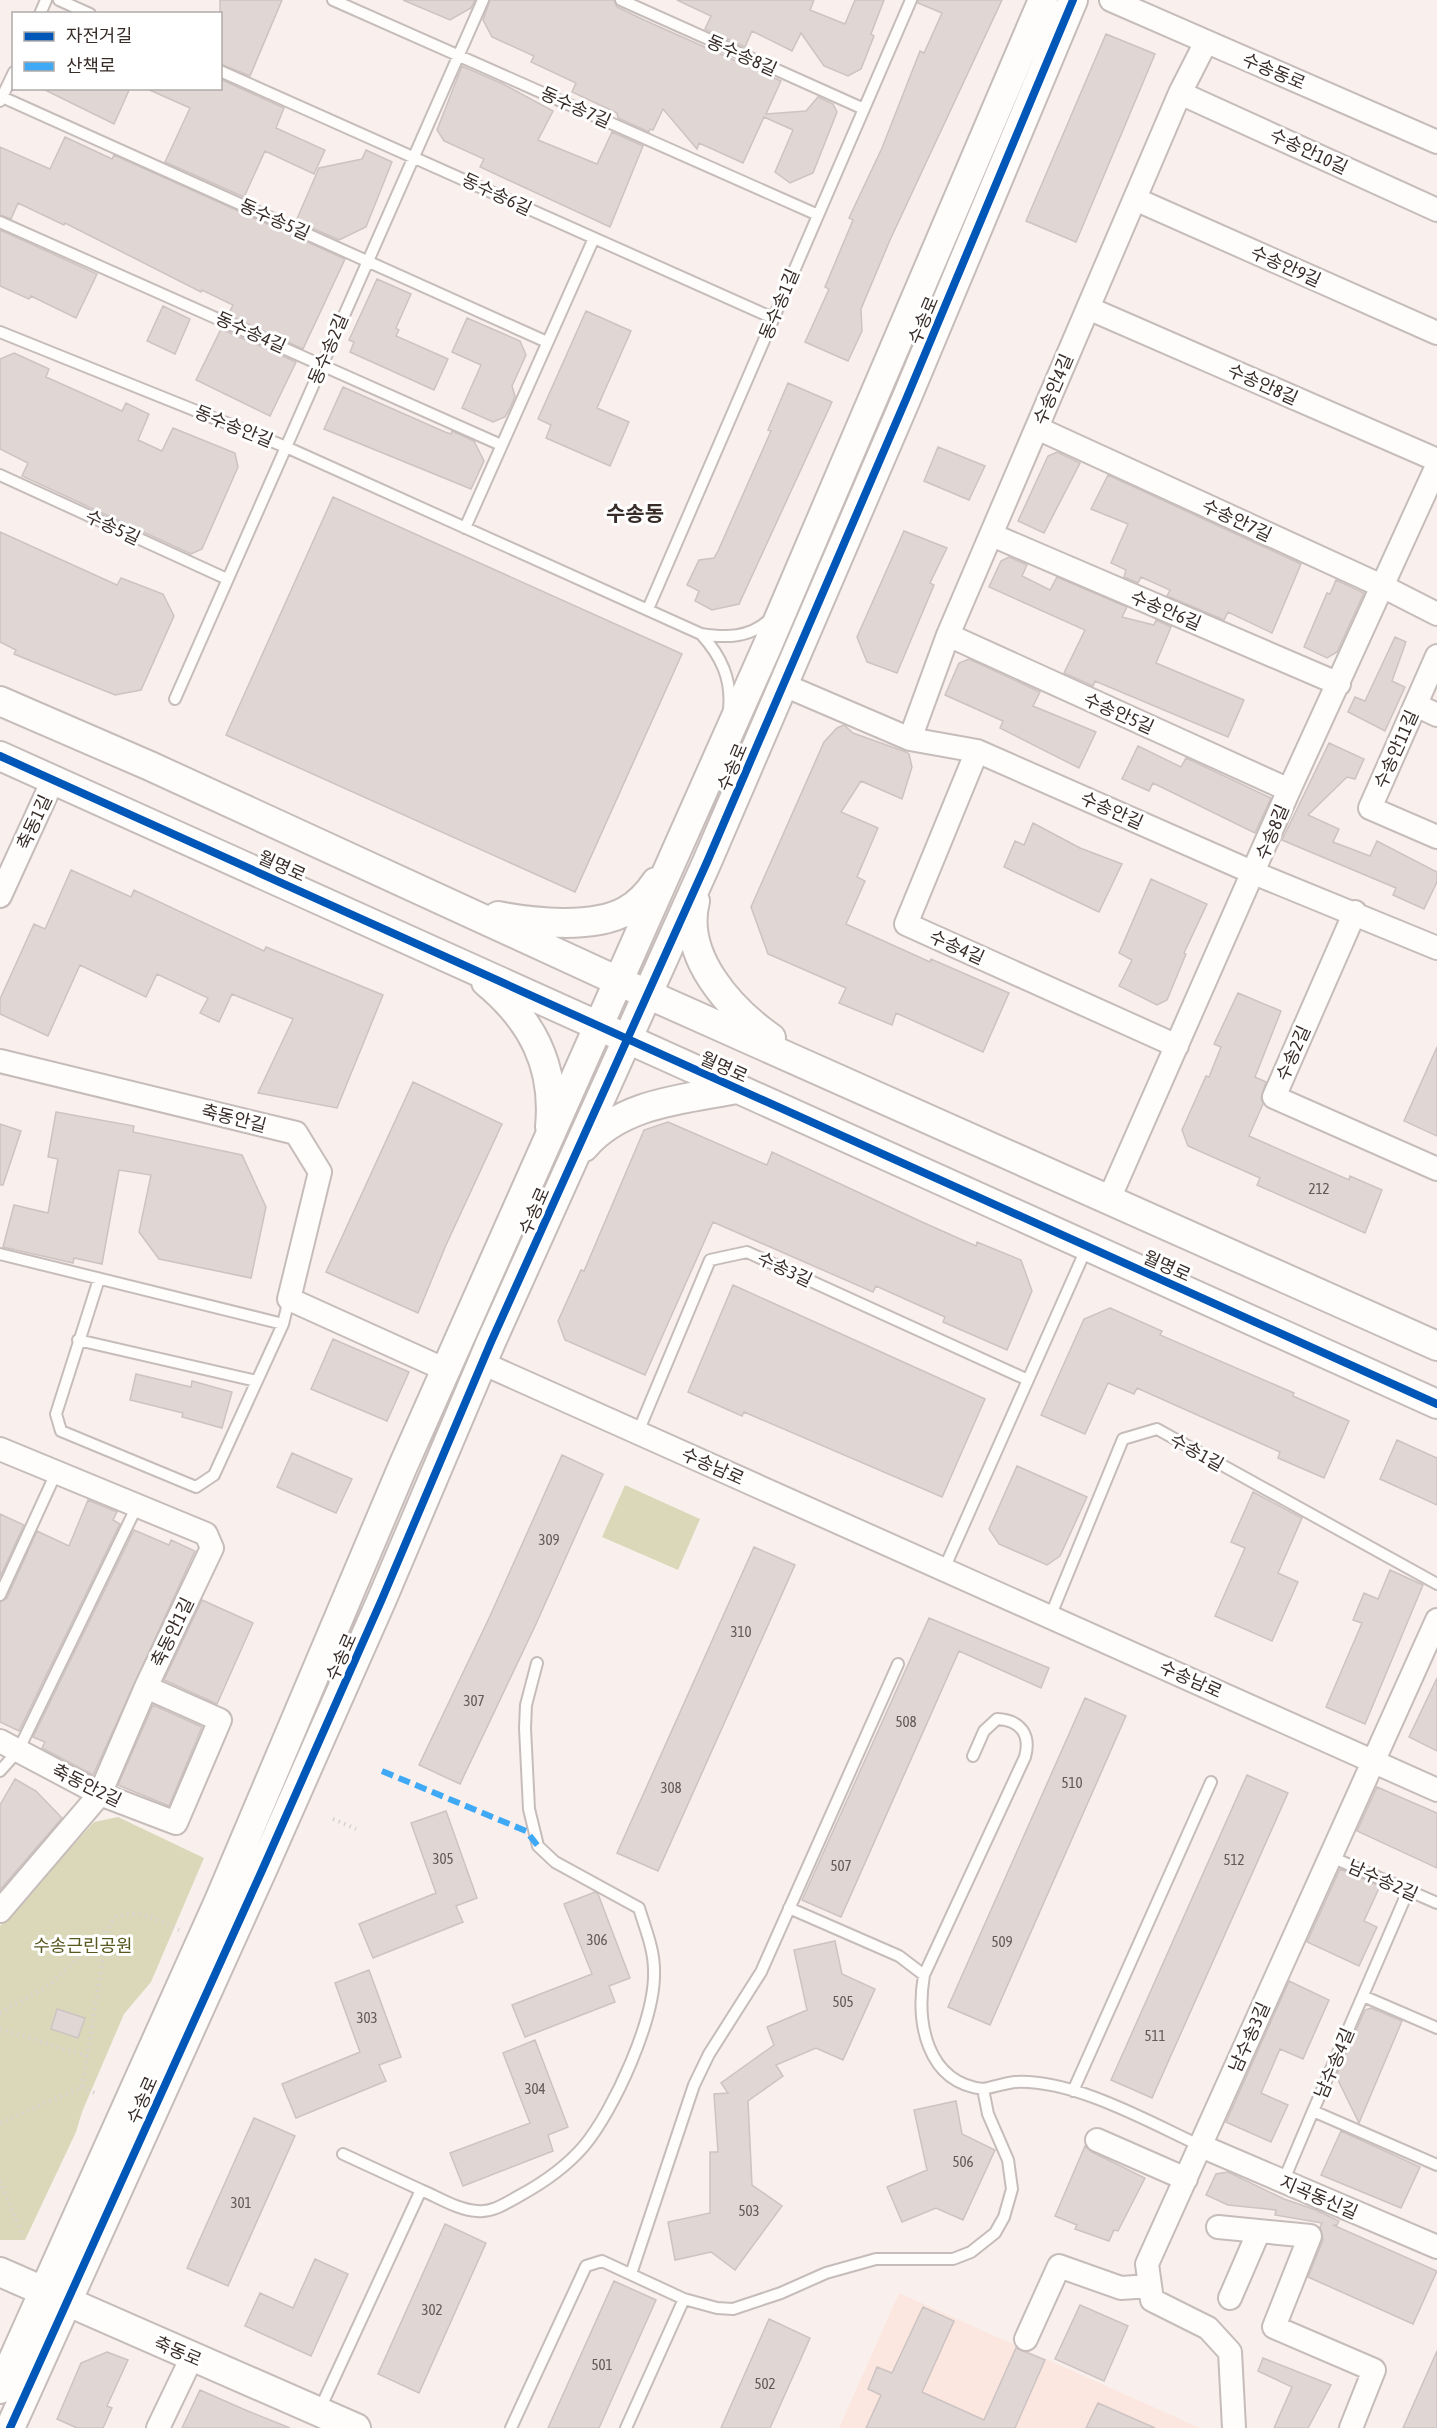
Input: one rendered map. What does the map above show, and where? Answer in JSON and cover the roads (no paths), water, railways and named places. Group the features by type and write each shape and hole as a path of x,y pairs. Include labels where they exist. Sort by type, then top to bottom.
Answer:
{"street":[{"name":"수송로","path":"10,2428 55,2297 224,1890 446,1370 789,596 1043,0"},
{"name":"수송로","path":"0,2389 55,2297 373,1621 482,1363 703,872 784,685 1073,0"},
{"name":"수송동로","path":"1111,0 1437,142"},
{"name":"수송안4길","path":"910,739 948,635 993,535 1180,93 1206,42"},
{"name":"수송안10길","path":"1180,93 1437,210"},
{"name":"수송안9길","path":"1135,199 1437,333"},
{"name":"수송안8길","path":"1088,308 1437,460"},
{"name":"수송안7길","path":"1037,428 1384,587 1437,614"},
{"name":"수송8길","path":"1109,1199 1289,790 1384,587 1437,466"},
{"name":"수송안6길","path":"993,535 1339,684"},
{"name":"수송안5길","path":"948,635 1289,790"},
{"name":"수송안11길","path":"1437,656 1370,808 1437,837"},
{"name":"수송안길","path":"784,685 910,739 977,751 1254,873 1354,912 1437,948"},
{"name":"월명로","path":"0,700 150,766 618,981 1437,1346"},
{"path":"1416,705 1437,715"},
{"name":"수송4길","path":"977,751 906,924 1177,1046"},
{"name":"월명로","path":"0,756 1437,1404"},
{"name":"축동1길","path":"0,896 53,780"},
{"path":"463,909 550,922 602,920 626,912 644,898 674,855"},
{"path":"703,872 694,905 692,930 696,948 706,968 741,1013 810,1065"},
{"name":"수송2길","path":"1354,912 1274,1097 1437,1169"},
{"path":"463,963 505,998 540,1046 551,1100 549,1138"},
{"name":"축동안길","path":"0,1061 296,1133 320,1172 290,1299"},
{"path":"573,1160 591,1139 613,1122 643,1108 737,1089"},
{"path":"290,1299 446,1370"},
{"name":"수송남로","path":"482,1363 1437,1790"},
{"name":"축동안1길","path":"0,1449 206,1534 212,1548 146,1687 100,1794 0,1911"},
{"name":"남수송3길","path":"1150,2286 1147,2264 1437,1620"},
{"name":"축동안2길","path":"9,1746 100,1794 176,1823 220,1720 146,1687"},
{"path":"1097,2140 1186,2179"},
{"name":"지곡동신길","path":"1201,2146 1437,2247"},
{"path":"1218,2227 1310,2236 1274,2327 1374,2370 1350,2428"},
{"path":"1230,2298 1259,2231"},
{"path":"1026,2339 1059,2266 1121,2288 1150,2286 1152,2300 1208,2328 1230,2352 1234,2428"},
{"name":"축동로","path":"0,2272 356,2428"},
{"path":"158,2428 192,2357"}],"lane":[{"path":"59,0 86,12"},
{"name":"동수송7길","path":"333,0 818,215"},
{"name":"동수송2길","path":"175,699 483,0"},
{"name":"동수송8길","path":"621,0 864,109"},
{"path":"896,0 910,3"},
{"name":"동수송1길","path":"648,609 910,3"},
{"name":"동수송6길","path":"222,72 415,156 773,318"},
{"path":"1,99 12,76"},
{"name":"동수송5길","path":"1,99 367,259 547,342"},
{"name":"동수송4길","path":"0,222 501,445"},
{"path":"465,528 594,238"},
{"name":"동수송안길","path":"0,332 286,447 700,634"},
{"name":"수송5길","path":"0,475 227,579"},
{"path":"700,634 723,638 743,635 761,627 789,596"},
{"path":"700,634 717,652 727,675 730,702 726,740"},
{"path":"944,1569 1088,1247"},
{"name":"수송3길","path":"638,1432 710,1260 747,1252 1028,1380"},
{"path":"0,1254 283,1324"},
{"path":"99,1278 78,1340 256,1381"},
{"name":"축동안길","path":"78,1340 56,1414 61,1431 196,1487 214,1475 283,1324 290,1299"},
{"name":"수송1길","path":"1050,1617 1123,1439 1156,1429 1437,1584"},
{"path":"0,1595 56,1473"},
{"path":"0,1771 9,1746 137,1506"},
{"path":"343,2154 421,2190 477,2211 492,2210 550,2177 582,2148 598,2128 639,2042 647,2016 655,1971 649,1940 639,1908 555,1862 538,1846 529,1809 525,1728 526,1706 537,1663"},
{"path":"631,2274 694,2085 709,2054 761,1972 898,1664"},
{"path":"973,1756 984,1731 997,1719 1018,1725 1026,1733 1028,1744 1025,1757 924,1975 919,1999 922,2026 935,2059 952,2079 967,2087 983,2089 1016,2082 1073,2091 1120,2109 1201,2146"},
{"path":"1073,2091 1211,1782"},
{"name":"남수송2길","path":"1329,1856 1437,1903"},
{"name":"남수송4길","path":"1408,1891 1313,2111 1437,2165"},
{"path":"789,1908 898,1956 924,1975"},
{"path":"1363,1996 1437,2028"},
{"path":"511,2428 586,2266 602,2261 684,2299 717,2308 733,2309 781,2293 826,2273 876,2259 953,2259 971,2252 995,2232 1004,2217 1012,2189 1008,2160 988,2114 983,2089"},
{"path":"1283,2181 1313,2111"},
{"path":"318,2411 421,2190"},
{"path":"626,2428 684,2299"}],"district":[{"name":"수송동","path":"635,513"}],"park label":[{"name":"수송근린공원","path":"83,1945"}]}
